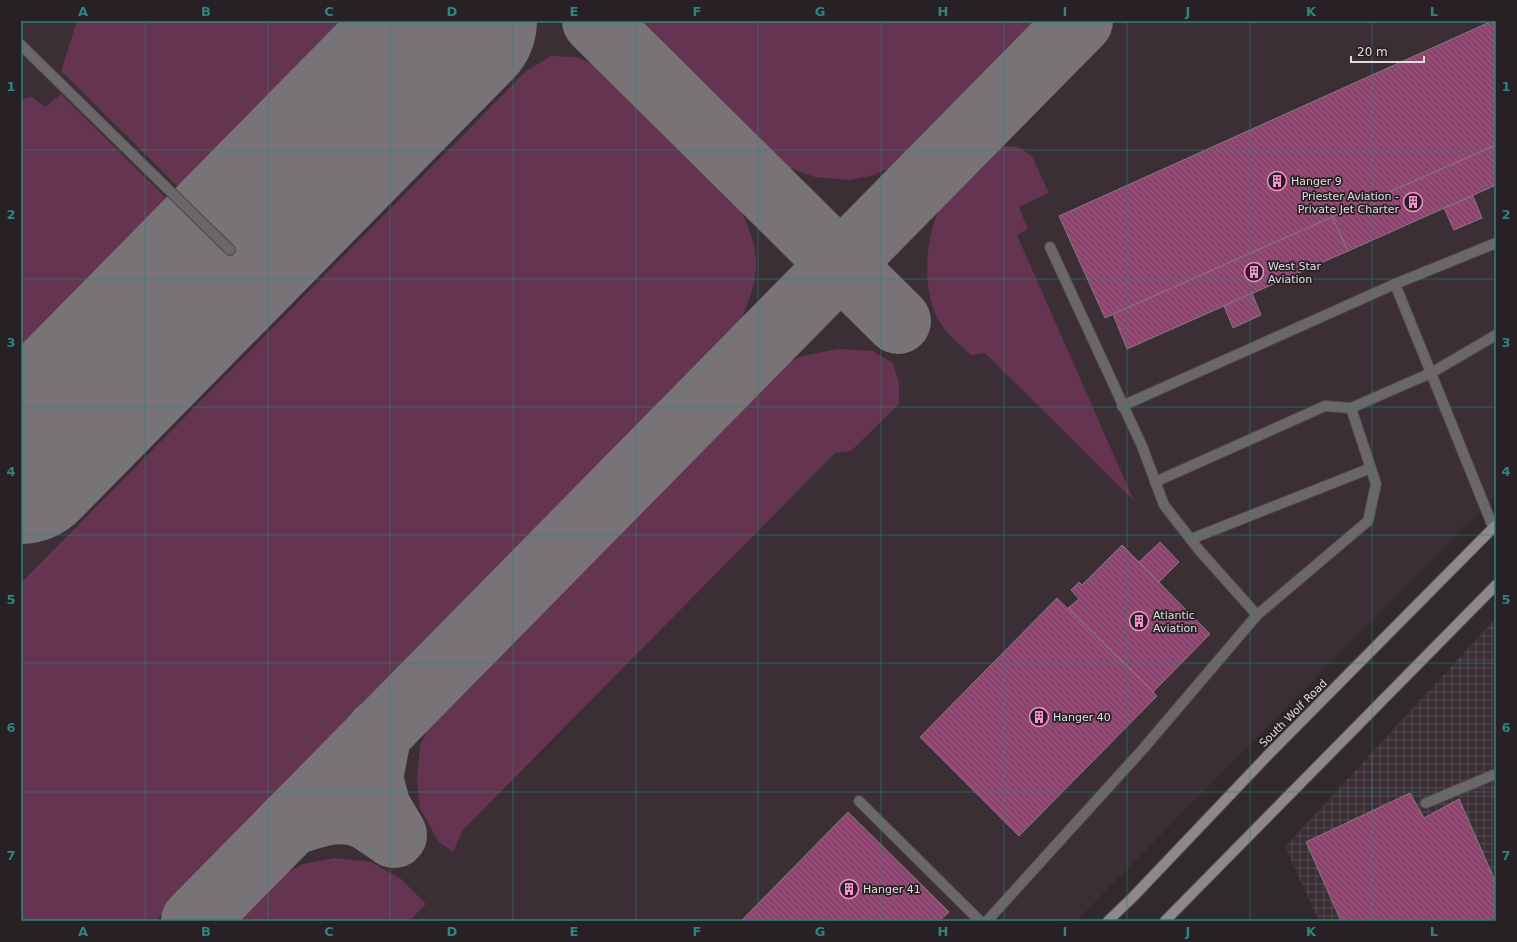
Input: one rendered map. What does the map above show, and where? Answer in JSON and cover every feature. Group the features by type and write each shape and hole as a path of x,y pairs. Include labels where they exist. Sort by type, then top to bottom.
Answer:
{"main road":[{"name":"South Wolf Road","path":"1108,921 1133,897 1269,754 1495,526"},
{"path":"1165,921 1496,585"}],"lane":[{"path":"21,45 230,250"},
{"path":"1122,406 1395,284 1496,243"},
{"path":"1050,247 1122,406 1142,446 1164,505 1191,539 1257,615"},
{"path":"1395,284 1495,526"},
{"path":"1155,482 1325,406 1351,408 1431,373 1496,335"},
{"path":"987,921 1143,749 1257,615 1368,521 1376,484 1351,408"},
{"path":"1191,539 1371,468"},
{"path":"1426,803 1495,777"},
{"path":"859,801 980,921"}],"shaded area":[{"path":"21,21 1496,21 1496,495 1076,921 21,921"},
{"path":"77,21 341,21 178,187 61,71"},
{"path":"642,21 1043,21 916,150 893,167 871,176 849,180 815,177 776,163 644,30"},
{"path":"551,56 577,57 600,67 738,203 747,224 754,247 756,255 756,271 753,289 737,331 155,921 21,921 21,583 526,71"},
{"path":"61,94 166,198 21,346 21,99 32,97 45,107"},
{"path":"1005,146 1018,147 1032,156 1049,193 1019,207 1028,229 1017,235 1134,501 985,353 971,355 955,340 941,324 934,311 927,277 928,259 934,224 940,208 947,195 956,185 988,156"},
{"path":"838,349 873,351 893,363 899,383 899,404 851,451 835,453 463,830 453,852 438,841 420,808 417,780 420,746 432,719 778,368 802,356"},
{"path":"1496,618 1496,921 1319,921 1285,847"},
{"path":"335,858 371,862 401,879 426,904 409,921 235,921 279,877 303,864"}],"building":[{"name":"Hanger 9","path":"1492,21 1496,21 1496,145 1105,318 1059,216"},
{"name":"Priester Aviation - Private Jet Charter","path":"1496,145 1496,185 1348,251 1332,217"},
{"path":"1473,196 1482,218 1454,230 1444,208"},
{"name":"West Star Aviation","path":"1332,217 1348,251 1127,349 1113,314"},
{"path":"1252,293 1261,315 1233,328 1224,306"},
{"path":"1160,542 1179,562 1159,582 1139,562"},
{"name":"Atlantic Aviation","path":"1122,545 1210,634 1153,692 1068,608 1079,599 1071,590 1079,582 1082,585"},
{"name":"Hanger 40","path":"1057,598 1157,696 1019,836 920,737"},
{"path":"1410,793 1424,818 1459,799 1496,883 1496,921 1341,921 1306,842"},
{"name":"Hanger 41","path":"848,812 949,912 939,921 741,921"}],"taxiway":[{"path":"446,31 465,21"},
{"path":"595,21 898,321"},
{"path":"194,921 1080,21"},
{"path":"290,823 318,814 346,811 365,816 394,835 378,808 370,778 379,732"}],"runway":[{"path":"21,462 455,21"}],"place":[{"name":"Hanger 9","path":"1277,181"},
{"name":"Priester Aviation - Private Jet Charter","path":"1413,202"},
{"name":"West Star Aviation","path":"1254,272"},
{"name":"Atlantic Aviation","path":"1139,621"},
{"name":"Hanger 40","path":"1039,717"},
{"name":"Hanger 41","path":"849,889"}]}
